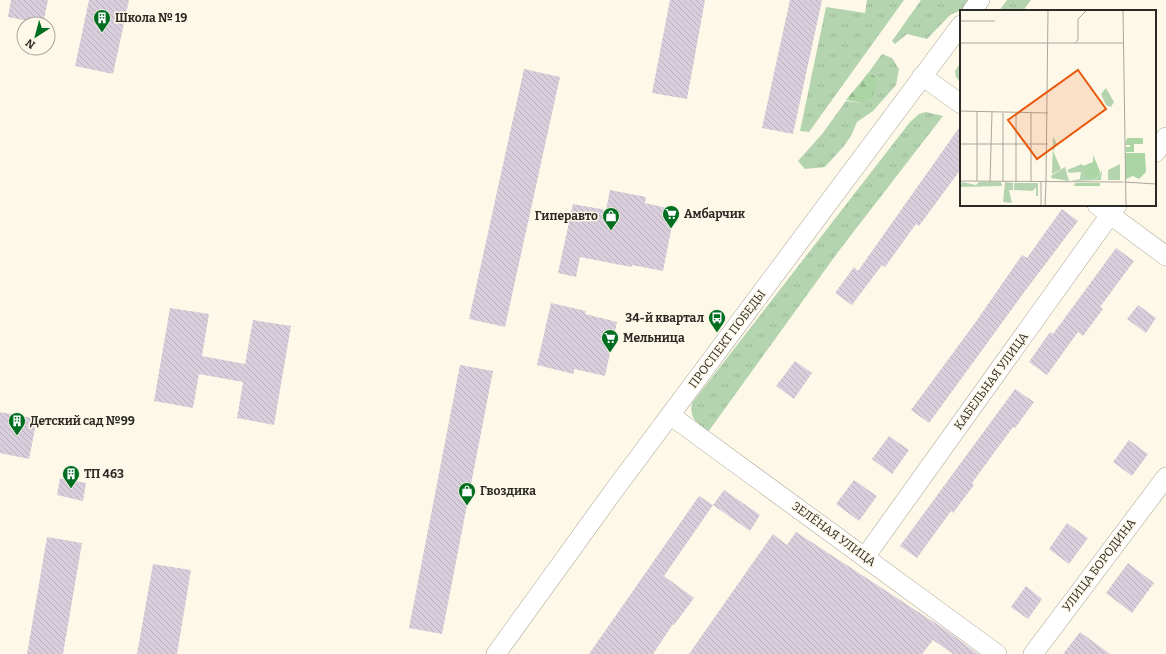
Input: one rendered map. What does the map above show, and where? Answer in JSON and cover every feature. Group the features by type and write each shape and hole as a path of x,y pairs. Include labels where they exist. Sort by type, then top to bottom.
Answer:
{"street":[{"path":"973,10 980,0"},
{"name":"ПРОСПЕКТ ПОБЕДЫ","path":"496,654 670,415 960,26"},
{"path":"922,76 960,103"},
{"path":"1156,152 1166,137"},
{"path":"1108,208 1166,256"},
{"name":"КАБЕЛЬНАЯ УЛИЦА","path":"865,557 1108,208"},
{"name":"ЗЕЛЁНАЯ УЛИЦА","path":"670,415 998,654"},
{"name":"УЛИЦА БОРОДИНА","path":"1032,654 1166,477"}],"green space":[{"path":"867,0 904,0 809,132 800,131 826,7 865,13"},
{"path":"921,0 971,0 964,9 950,15 927,39 907,34 895,44 892,41"},
{"path":"1007,0 1031,0 1024,10 1000,10"},
{"path":"882,54 892,58 899,69 896,85 873,111 857,122 851,136 844,146 825,167 805,169 798,161 822,134 846,101 862,103 879,79 869,72"},
{"path":"960,64 960,82 956,77 955,71"},
{"path":"869,72 879,79 873,95 862,103 846,100"},
{"path":"926,112 943,116 838,252 708,432 695,420 691,408 692,403 910,122 919,114"}],"building":[{"path":"11,0 48,0 45,16 16,16 16,19 8,17"},
{"name":"Школа № 19","path":"89,0 129,0 113,74 75,66"},
{"path":"670,0 705,0 687,99 652,93"},
{"path":"790,0 822,0 793,134 762,128"},
{"path":"524,69 560,77 505,327 469,319"},
{"path":"960,126 960,170 919,226 916,224 885,267 882,265 852,305 835,293 854,267 858,271"},
{"path":"610,190 646,197 645,203 675,210 663,271 632,265 631,267 580,257 576,277 558,273 573,204 606,210"},
{"path":"1062,209 1078,221 929,423 911,410 975,323 1022,255 1027,258"},
{"path":"1116,248 1134,261 1100,307 1103,309 1083,336 1078,332 1047,375 1029,362 1050,332 1053,334"},
{"path":"551,303 586,311 585,314 617,322 605,376 574,369 574,374 537,365"},
{"path":"1138,305 1156,318 1146,333 1127,319"},
{"path":"170,308 209,314 202,356 245,364 253,320 291,326 274,425 237,418 243,382 199,374 193,408 154,401"},
{"path":"795,361 812,373 794,399 776,386"},
{"path":"460,365 493,371 442,634 409,628"},
{"path":"1015,389 1034,402 1015,428 1013,427 972,483 974,485 953,513 951,511 917,558 900,546"},
{"name":"Детский сад №99","path":"0,412 37,419 29,459 0,453"},
{"path":"889,436 909,450 892,474 872,459"},
{"path":"1129,440 1148,454 1132,476 1113,462"},
{"name":"ТП 463","path":"60,478 86,483 83,501 57,495"},
{"path":"854,480 877,496 859,521 836,504"},
{"path":"724,490 760,515 750,531 713,505"},
{"path":"699,496 713,505 664,576 694,598 674,625 673,624 653,654 589,654"},
{"path":"1067,523 1088,538 1069,564 1049,549"},
{"path":"796,532 946,630 978,654 953,654 933,640 922,654 689,654 773,534 787,545"},
{"path":"47,537 82,543 63,654 27,654"},
{"path":"1128,563 1154,583 1132,613 1106,593"},
{"path":"153,564 191,570 177,654 137,654"},
{"path":"1026,586 1042,599 1028,619 1011,607"},
{"path":"1080,632 1110,654 1063,654"}],"place":[{"name":"Школа № 19","path":"102,33"},
{"name":"Амбарчик","path":"671,229"},
{"name":"Гиперавто","path":"611,231"},
{"name":"34-й квартал","path":"717,333"},
{"name":"Мельница","path":"610,353"},
{"name":"Детский сад №99","path":"17,436"},
{"name":"ТП 463","path":"71,489"},
{"name":"Гвоздика","path":"467,506"}]}
